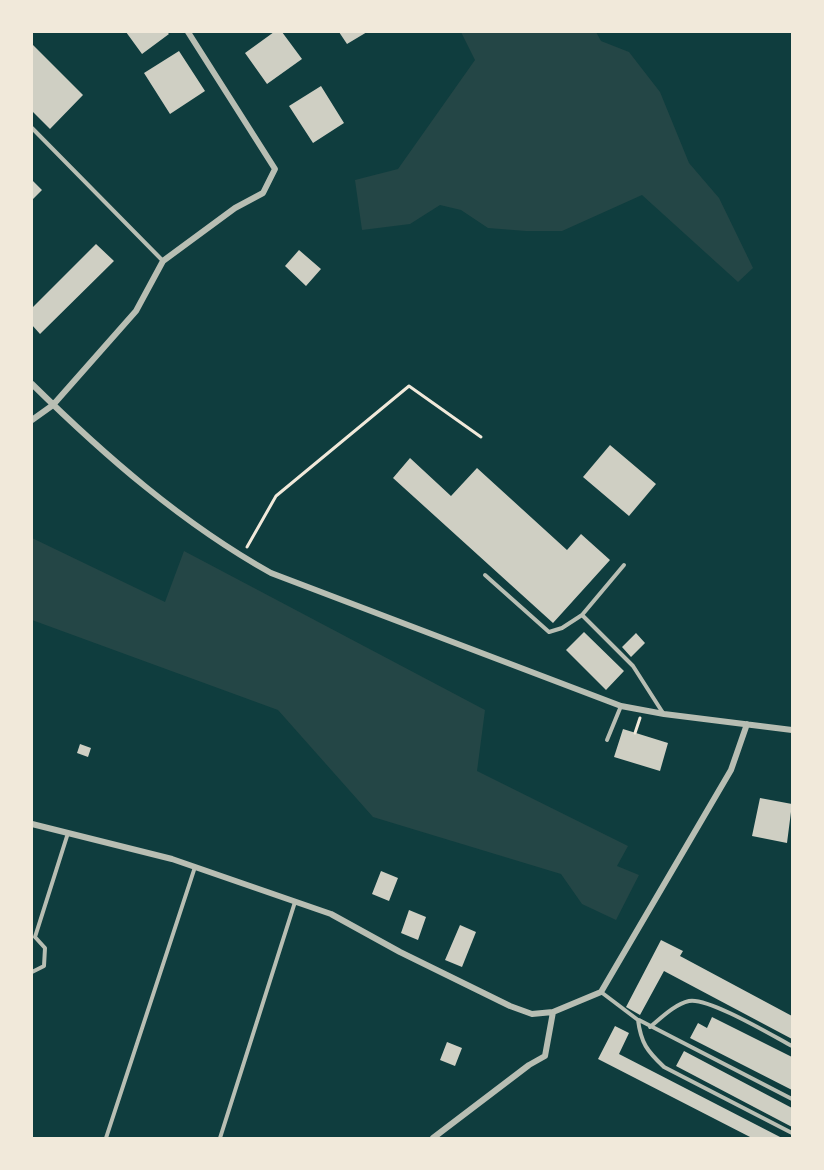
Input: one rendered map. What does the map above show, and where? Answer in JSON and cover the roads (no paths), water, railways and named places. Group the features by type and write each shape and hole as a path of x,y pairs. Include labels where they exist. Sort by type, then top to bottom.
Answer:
{"street":[{"path":"32,420 53,405 136,310 163,261 235,208 263,193 275,169 188,32"},
{"path":"32,384 161,500 242,556 272,573 621,705 664,714 792,729"},
{"path":"32,824 172,859 331,914 400,952 510,1006 532,1014 552,1012 601,992 731,770 747,724"},
{"path":"433,1138 529,1065 545,1056 552,1012"}],"lane":[{"path":"32,128 163,261"},
{"path":"485,575 549,632 562,628 582,615 624,565"},
{"path":"582,615 633,666 664,714"},
{"path":"607,740 621,705"},
{"path":"32,972 44,966 45,948 35,937 68,833"},
{"path":"106,1138 195,867"},
{"path":"220,1138 295,902"},
{"path":"601,992 650,1027 792,1100"},
{"path":"650,1027 678,1006 690,1001 707,1002 792,1046"},
{"path":"638,1020 641,1039 650,1054 664,1067 792,1133"}]}
